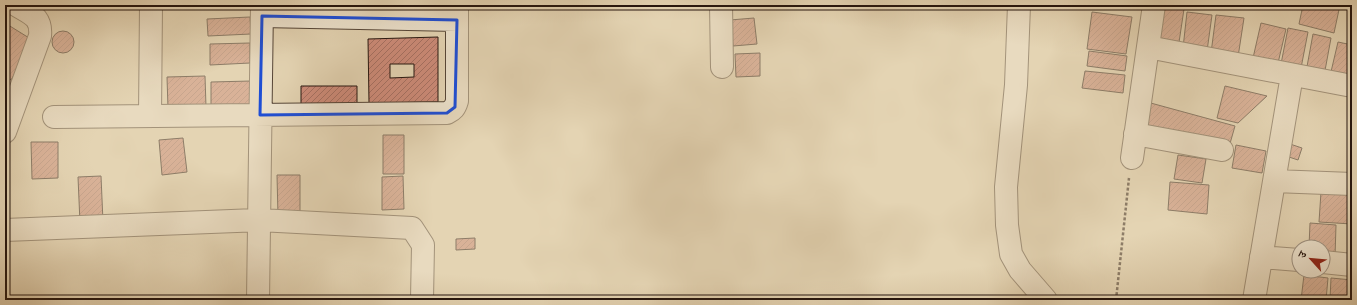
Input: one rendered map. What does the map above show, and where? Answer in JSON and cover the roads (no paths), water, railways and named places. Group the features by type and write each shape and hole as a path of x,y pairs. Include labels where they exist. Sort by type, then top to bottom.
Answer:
{"street":[{"path":"5,132 40,36 41,28 39,21 35,17 16,5"},
{"path":"150,116 151,5"},
{"path":"721,5 722,67"},
{"path":"1019,5 1016,84 1006,187 1007,225 1011,254 1020,270 1046,300"},
{"path":"1132,158 1154,5"},
{"path":"54,117 260,115 447,113 452,111 457,101 457,12 262,11 260,115 258,300"},
{"path":"1148,47 1352,86"},
{"path":"1254,300 1292,75"},
{"path":"1135,134 1222,150"},
{"path":"1274,181 1352,184"},
{"path":"5,230 259,220 412,228 423,245 422,300"},
{"path":"1261,257 1291,259"},
{"path":"1331,263 1352,265"}]}
